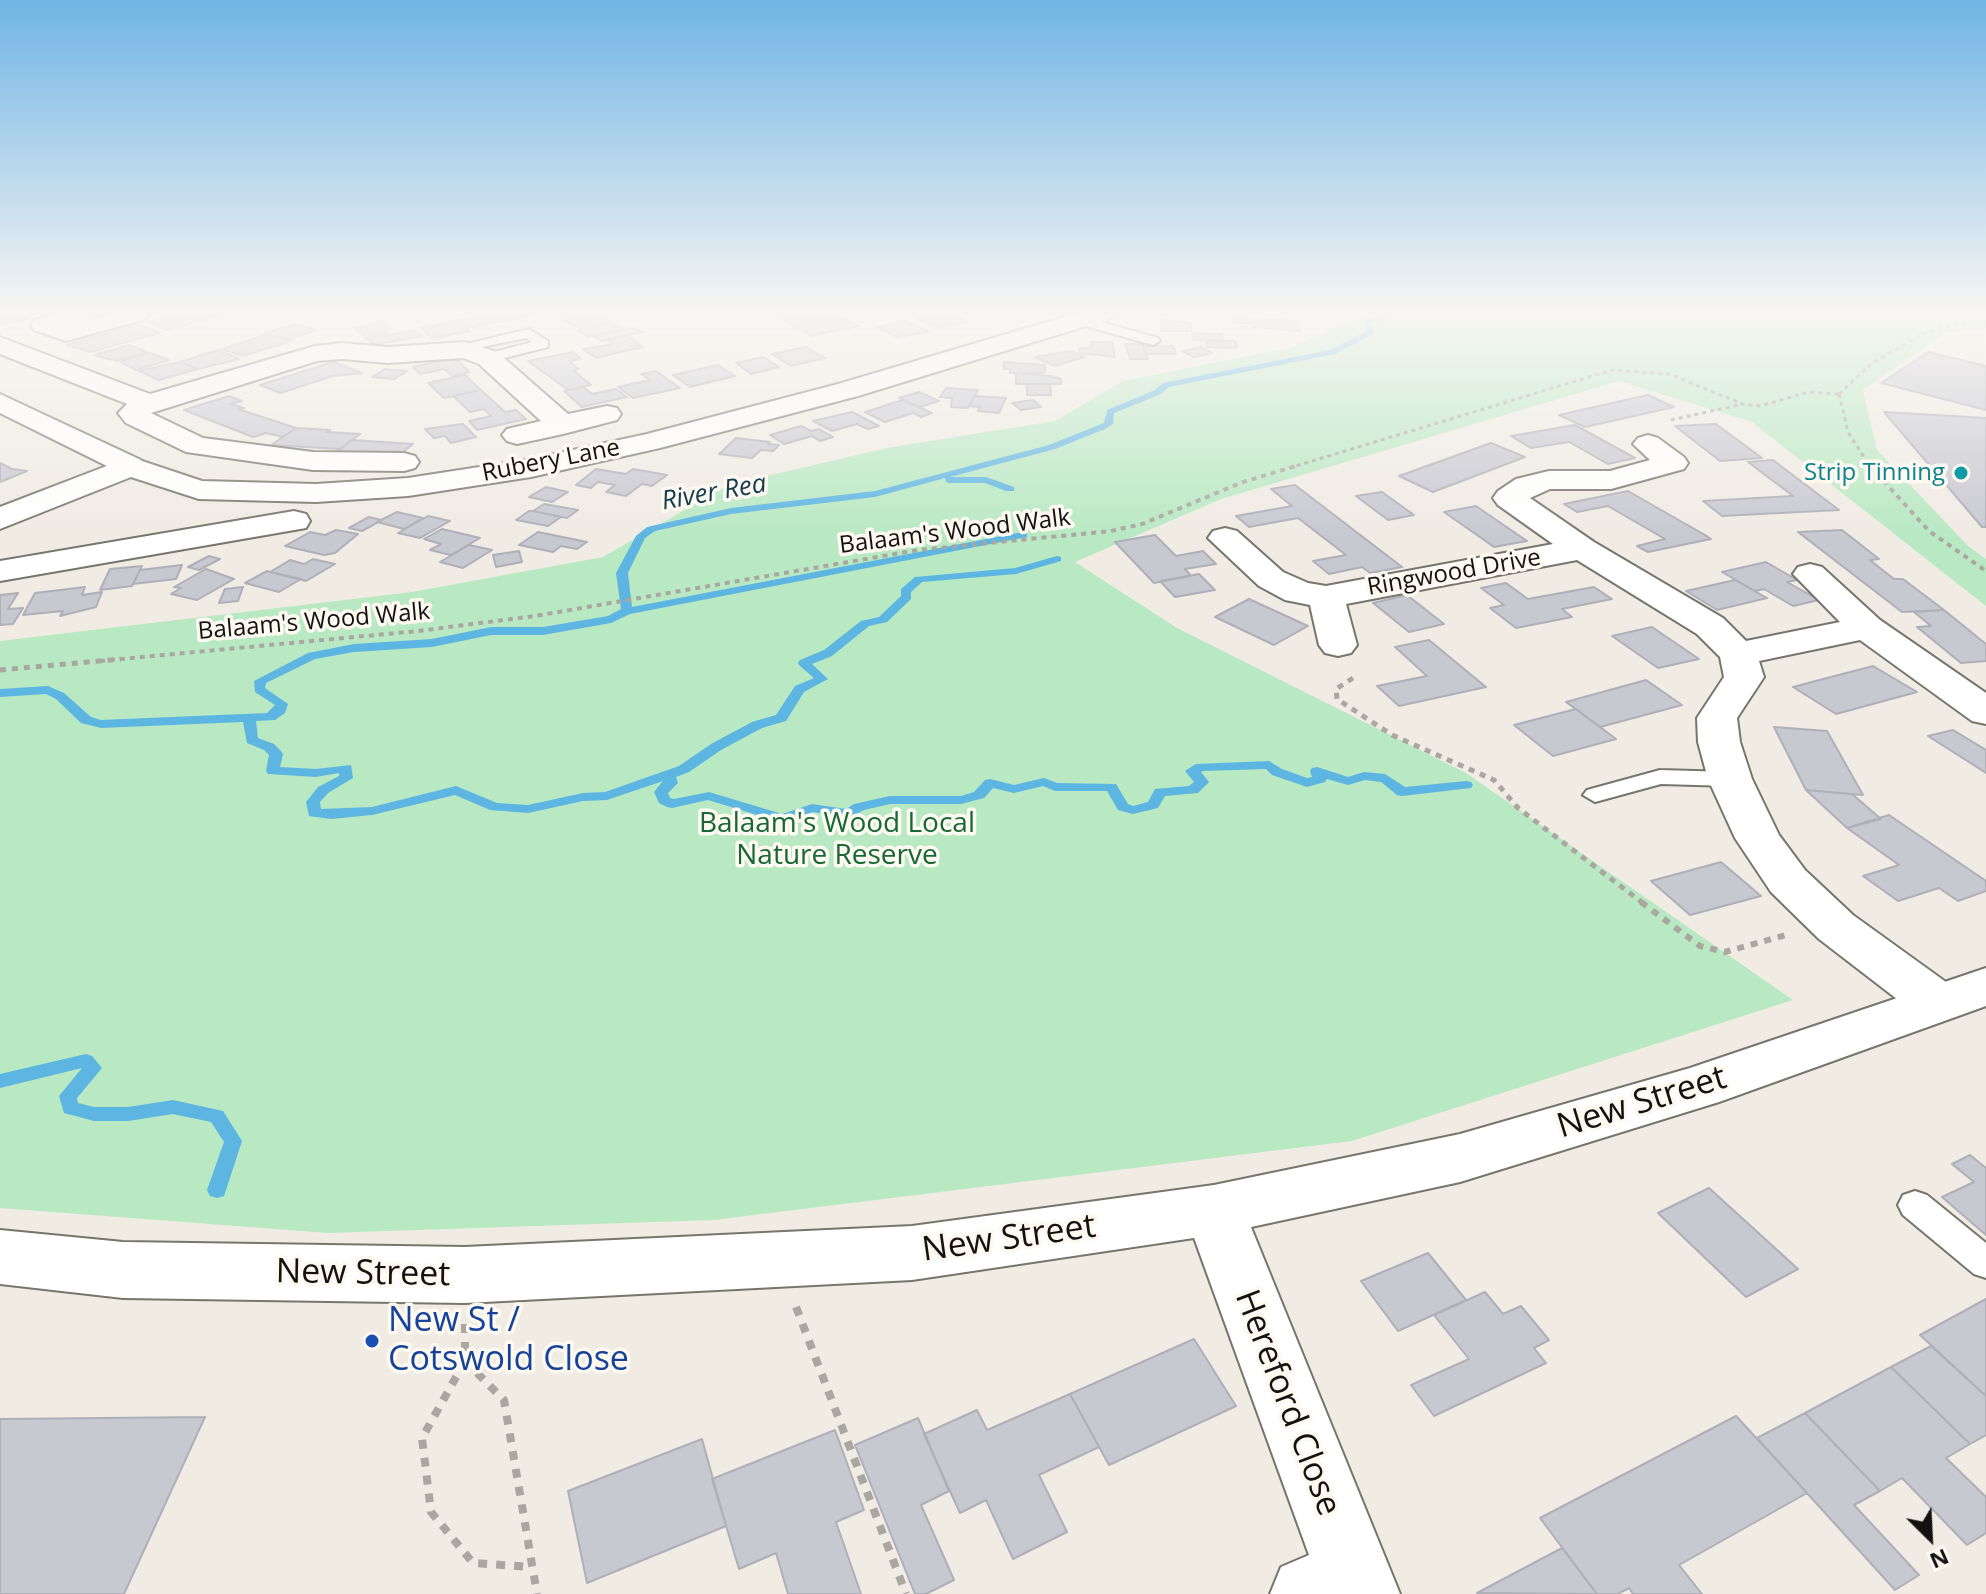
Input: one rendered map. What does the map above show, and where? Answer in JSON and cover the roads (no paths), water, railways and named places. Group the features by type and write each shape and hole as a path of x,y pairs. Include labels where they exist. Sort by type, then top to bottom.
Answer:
{"street":[{"path":"112,388 149,403"},
{"path":"199,388 149,403 132,413 196,446 313,461 404,462"},
{"path":"522,388 563,425"},
{"name":"Rubery Lane","path":"0,402 130,466 199,490 316,493 408,487 531,468 650,442 853,388"},
{"path":"517,435 607,414"},
{"name":"Ringwood Drive","path":"1648,444 1673,463 1611,480 1557,471 1549,480 1527,486 1509,498 1582,549 1710,626 1738,654"},
{"path":"0,519 130,466"},
{"path":"0,571 294,521"},
{"name":"Ringwood Drive","path":"1225,538 1271,579 1298,592 1326,597 1582,549"},
{"path":"1810,574 1867,628 1986,712"},
{"name":"Ringwood Drive","path":"1326,597 1338,645"},
{"path":"1867,628 1738,654 1744,677 1717,718 1719,742 1730,779 1758,838 1788,881 1836,927 1962,994"},
{"name":"New Street","path":"0,1257 123,1270 465,1275 912,1253 1214,1210 1460,1158 1699,1087 1962,994"},
{"name":"Hereford Close","path":"1214,1210 1342,1590"}],"lane":[{"path":"1595,795 1660,777 1730,779"},
{"path":"1915,1205 1986,1263"}],"waterway":[{"name":"River Rea","path":"627,611 622,573 641,536 651,529 731,511 875,494 1052,447 1108,424 1110,412 1162,388"},
{"path":"949,480 986,480 1010,489"},
{"path":"627,611 1023,535"},
{"path":"668,775 684,769 757,725 781,718 799,689 822,679 804,663 828,653 865,623 883,620 907,597 905,591 919,579 1016,571 1057,559"},
{"name":"River Rea","path":"0,693 48,690 60,696 86,720 101,724 270,717 280,710 282,704 259,689 260,681 312,656 354,648 432,643 491,631 543,631 611,619 627,611"},
{"path":"249,720 252,740 269,747 276,754 273,771 316,773 346,768 346,778 323,790 313,802 314,813 331,815 372,811 456,790 495,807 528,809 583,797 607,796 668,775"},
{"path":"668,775 671,783 661,792 664,800 672,804 709,796 783,819 812,808 849,814 859,807 890,800 961,800 979,795 990,783 1014,789 1044,782 1055,787 1111,787 1123,807 1133,810 1153,805 1160,792 1193,790 1202,782 1192,771 1201,767 1269,765 1277,772 1307,783 1320,779 1317,771 1348,781 1364,776 1385,778 1402,792 1466,785"},
{"path":"0,1081 86,1061 93,1068 68,1096 70,1108 94,1114 128,1114 173,1107 217,1116 233,1141 217,1190"}],"place":[{"name":"Strip Tinning","path":"1961,473"},
{"name":"New St / Cotswold Close","path":"372,1341"}],"park label":[{"name":"Balaam's Wood Local Nature Reserve","path":"837,840"}]}
